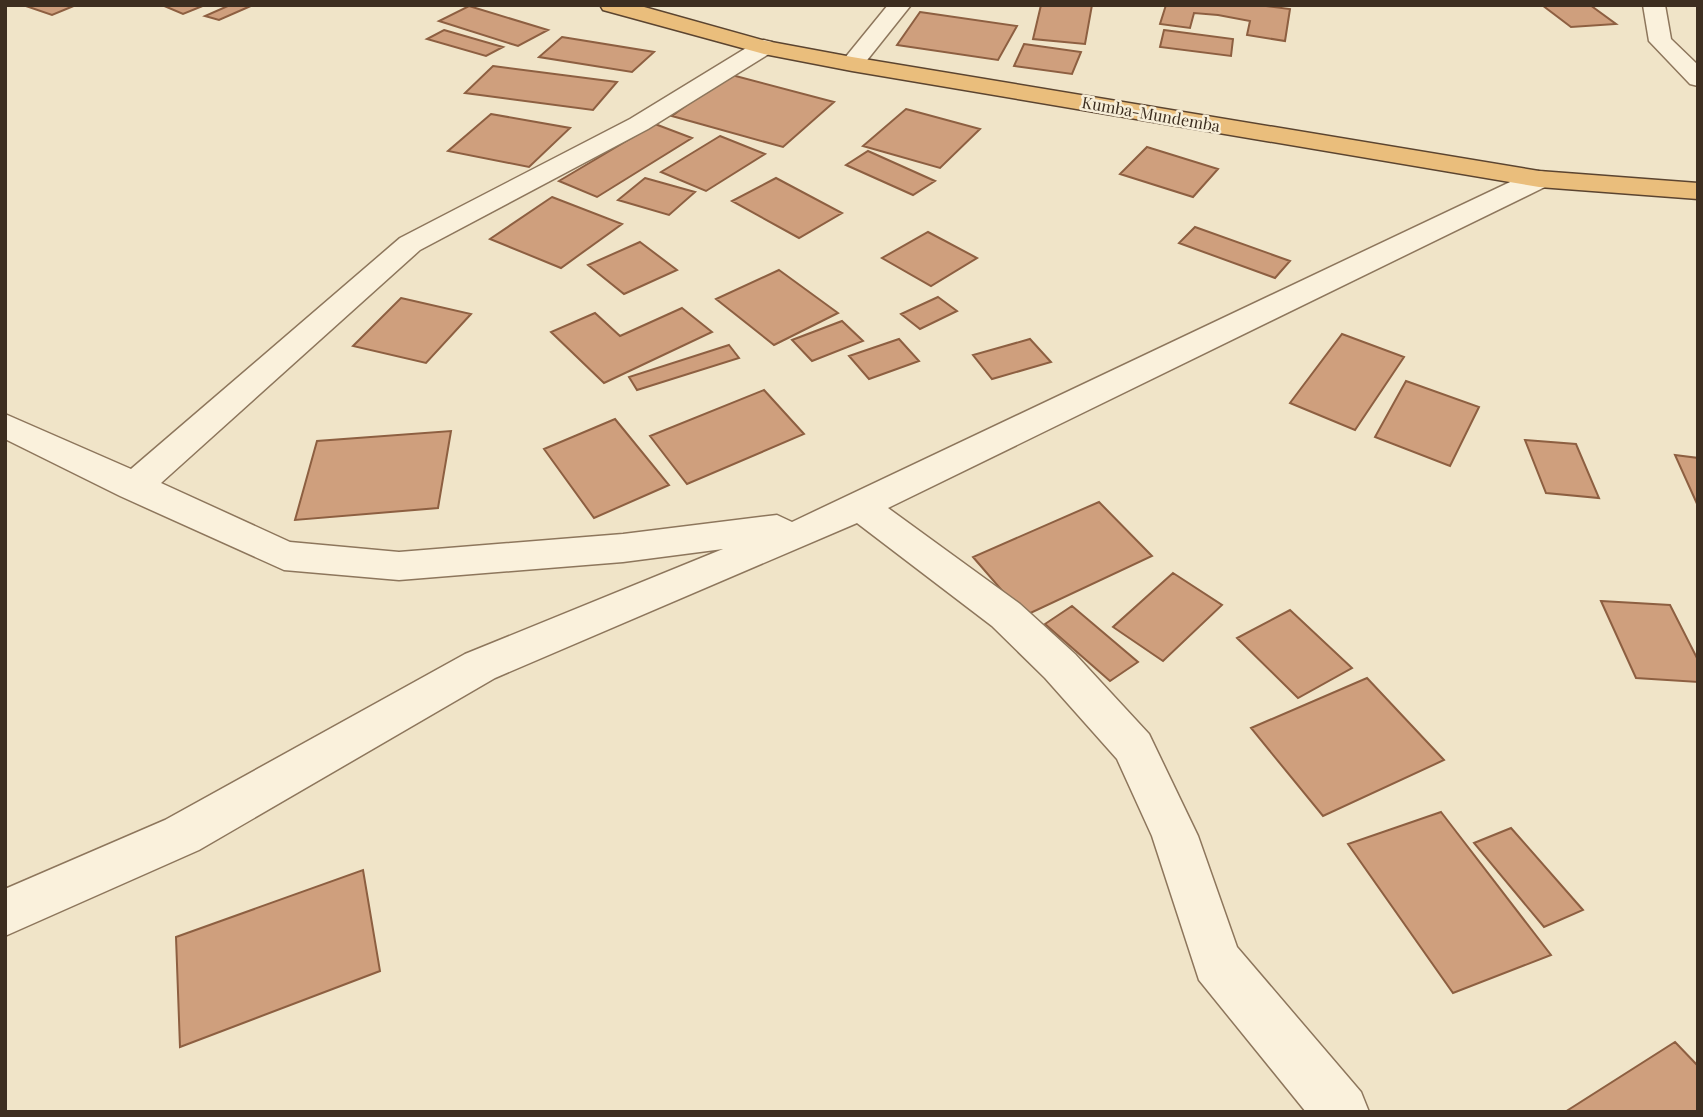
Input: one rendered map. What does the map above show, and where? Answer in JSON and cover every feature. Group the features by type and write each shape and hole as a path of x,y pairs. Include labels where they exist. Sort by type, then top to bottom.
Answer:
{"highway":[{"name":"Kumba-Mundemba","path":"611,5 764,47 852,64 1539,179 1698,191"}],"street":[{"path":"852,64 900,5"},
{"path":"1654,5 1660,41 1698,79"},
{"path":"133,487 361,284 410,244 639,124 764,47"},
{"path":"5,913 183,835 480,666 843,515 1539,179"},
{"path":"5,425 284,556 399,566 623,548 843,515 1006,615 1060,666 1133,747 1175,836 1217,962 1341,1112"}],"building":[{"path":"23,5 76,5 52,15"},
{"path":"162,5 205,5 183,14"},
{"path":"230,5 253,5 219,20 205,16"},
{"path":"1041,5 1092,5 1085,44 1033,39"},
{"path":"1166,5 1258,5 1290,9 1285,41 1247,35 1250,21 1218,15 1194,13 1190,28 1160,24"},
{"path":"1542,5 1590,5 1616,24 1571,27"},
{"path":"469,6 548,30 518,46 439,21"},
{"path":"920,12 1017,26 998,60 897,45"},
{"path":"444,30 503,47 486,56 427,39"},
{"path":"1164,30 1233,39 1231,56 1160,47"},
{"path":"562,37 654,52 632,72 539,57"},
{"path":"1024,44 1081,52 1072,74 1014,66"},
{"path":"493,66 617,82 593,110 465,93"},
{"path":"728,74 834,102 783,147 672,116"},
{"path":"906,109 980,129 940,168 863,146"},
{"path":"491,114 570,128 529,167 448,151"},
{"path":"655,124 692,138 597,197 559,181"},
{"path":"720,136 765,154 706,191 661,172"},
{"path":"1147,147 1218,169 1193,197 1120,174"},
{"path":"868,151 935,181 913,195 846,165"},
{"path":"645,178 695,192 669,215 618,200"},
{"path":"776,178 842,213 799,238 732,201"},
{"path":"552,197 622,224 561,268 490,239"},
{"path":"1195,227 1290,261 1275,278 1179,243"},
{"path":"928,232 977,258 931,286 882,258"},
{"path":"640,242 677,270 624,294 588,265"},
{"path":"779,270 838,313 774,345 716,299"},
{"path":"938,297 957,311 920,329 901,314"},
{"path":"401,298 471,314 426,363 353,346"},
{"path":"682,308 712,332 604,383 551,332 595,313 620,336"},
{"path":"842,321 863,341 812,361 792,340"},
{"path":"1342,334 1404,357 1355,430 1290,403"},
{"path":"899,339 919,361 869,379 849,356"},
{"path":"1030,339 1051,362 992,379 973,355"},
{"path":"729,345 739,358 637,390 629,377"},
{"path":"1406,381 1479,407 1450,466 1375,437"},
{"path":"764,390 804,434 687,484 650,436"},
{"path":"615,419 669,485 594,518 544,449"},
{"path":"451,431 438,508 295,520 317,441"},
{"path":"1525,440 1576,444 1599,498 1546,493"},
{"path":"1675,455 1698,458 1698,506"},
{"path":"1099,502 1152,556 1024,616 973,557"},
{"path":"1173,573 1222,605 1163,661 1113,627"},
{"path":"1601,601 1670,605 1698,660 1698,682 1636,678"},
{"path":"1072,606 1138,662 1110,681 1045,624"},
{"path":"1290,610 1352,668 1298,698 1237,638"},
{"path":"1367,678 1444,760 1323,816 1251,728"},
{"path":"1441,812 1551,955 1453,993 1348,844"},
{"path":"1511,828 1583,910 1544,927 1474,843"},
{"path":"363,870 380,971 180,1047 176,937"},
{"path":"1675,1042 1698,1066 1698,1112 1565,1112"}]}
